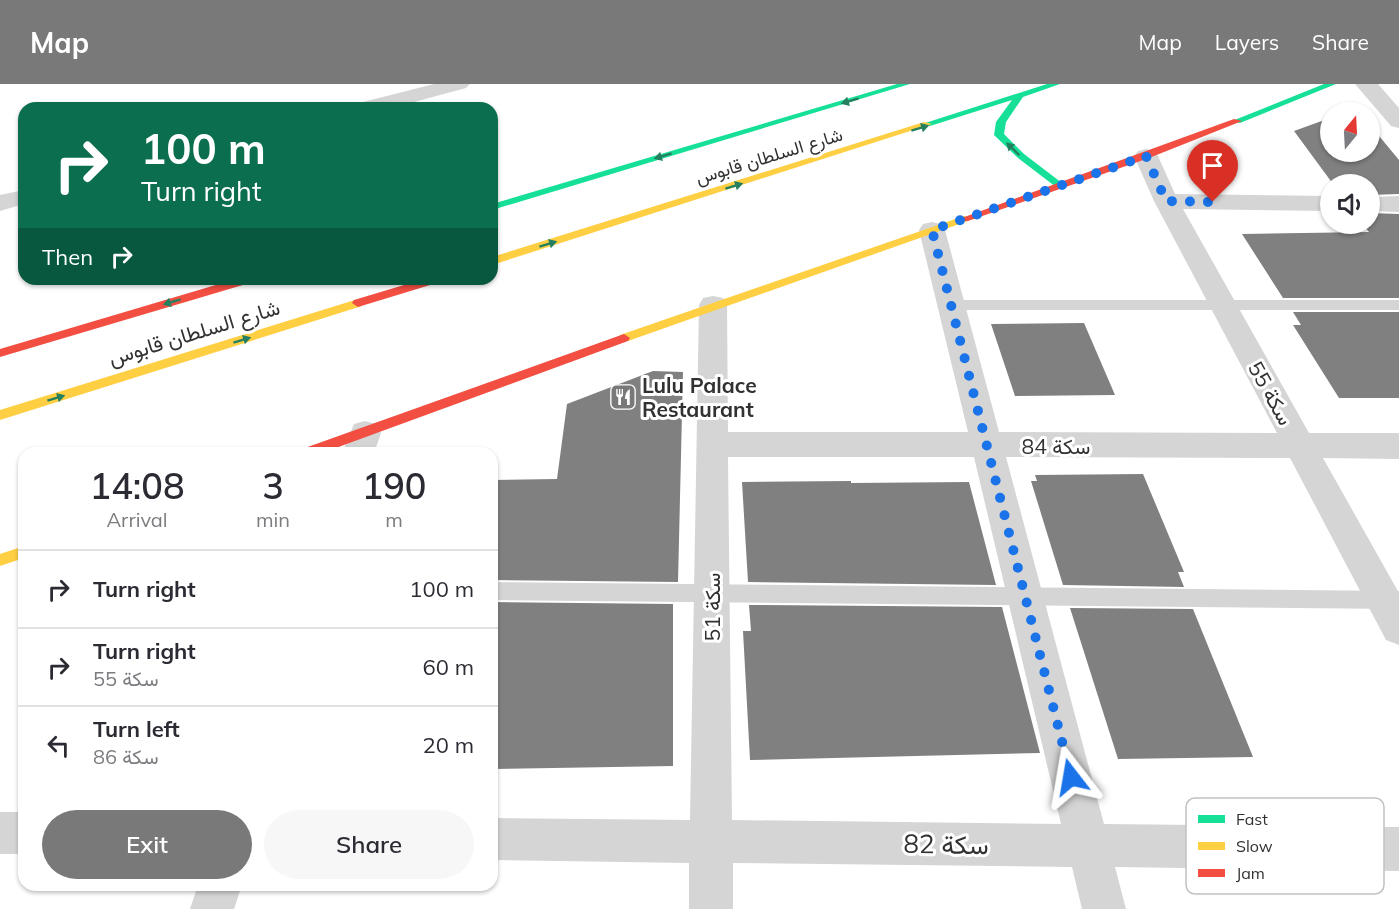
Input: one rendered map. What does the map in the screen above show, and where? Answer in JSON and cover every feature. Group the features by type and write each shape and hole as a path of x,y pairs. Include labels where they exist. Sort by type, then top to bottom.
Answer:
{"main road":[{"name":"شارع السلطان قابوس","path":"498,205 906,84"},
{"name":"شارع السلطان قابوس","path":"498,259 1056,84"},
{"path":"340,447 362,443 713,304 1146,156 1332,84"},
{"path":"1019,97 1002,122 999,135 1021,156 1059,184"},
{"name":"شارع السلطان قابوس","path":"0,353 229,285"},
{"name":"شارع السلطان قابوس","path":"0,415 417,285"},
{"path":"0,560 18,554"}],"street":[{"path":"390,102 459,84"},
{"path":"1366,84 1399,121"},
{"name":"سكة 55","path":"1146,156 1166,201 1300,446 1391,600 1399,628"},
{"path":"0,203 18,198"},
{"path":"1166,201 1320,203"},
{"path":"1380,204 1399,204"},
{"path":"932,230 1104,909"},
{"name":"سكة 51","path":"711,909 713,304"},
{"name":"سكة 84","path":"712,444 1399,446"},
{"path":"0,832 18,833"},
{"name":"سكة 82","path":"498,839 1186,846"},
{"name":"سكة 82","path":"1384,849 1399,849"},
{"path":"212,909 218,891"}],"lane":[{"path":"951,305 1399,305"},
{"path":"498,591 1391,600"}],"building":[{"path":"1320,122 1320,162 1380,162 1380,137 1399,160 1399,194 1380,195 1380,174 1326,174 1294,131"},
{"path":"1380,213 1399,214 1399,298 1283,298 1242,234 1380,234"},
{"path":"1293,312 1399,312 1399,398 1339,398 1293,325 1301,325"},
{"path":"1084,323 1115,395 1015,396 991,324"},
{"path":"653,371 683,372 678,582 498,580 498,480 557,479 567,404"},
{"path":"1143,474 1184,572 1178,572 1184,587 1063,585 1031,481 1037,481 1035,475"},
{"path":"851,481 851,483 969,482 996,585 748,582 742,482"},
{"path":"498,602 673,604 673,766 498,769"},
{"path":"749,605 1002,607 1040,753 750,760 743,631 751,631"},
{"path":"1070,608 1193,609 1253,757 1118,759"}],"traffic: fast":[{"path":"498,205 906,84"},
{"path":"927,124 1056,84"},
{"path":"1237,121 1332,84"},
{"path":"1019,97 1001,122 999,135 1021,156 1059,185"}],"traffic: slow":[{"path":"498,259 927,124"},
{"path":"624,338 964,219"},
{"path":"0,415 358,303"},
{"path":"0,560 18,554"}],"traffic: jam":[{"path":"964,219 1146,156 1237,121"},
{"path":"0,353 229,285"},
{"path":"358,303 416,285"},
{"path":"324,447 624,338"}],"place":[{"name":"Lulu Palace Restaurant","path":"623,397"}],"route":[{"path":"1071,777 932,230 1059,184 1146,156 1166,201 1213,202"}]}
